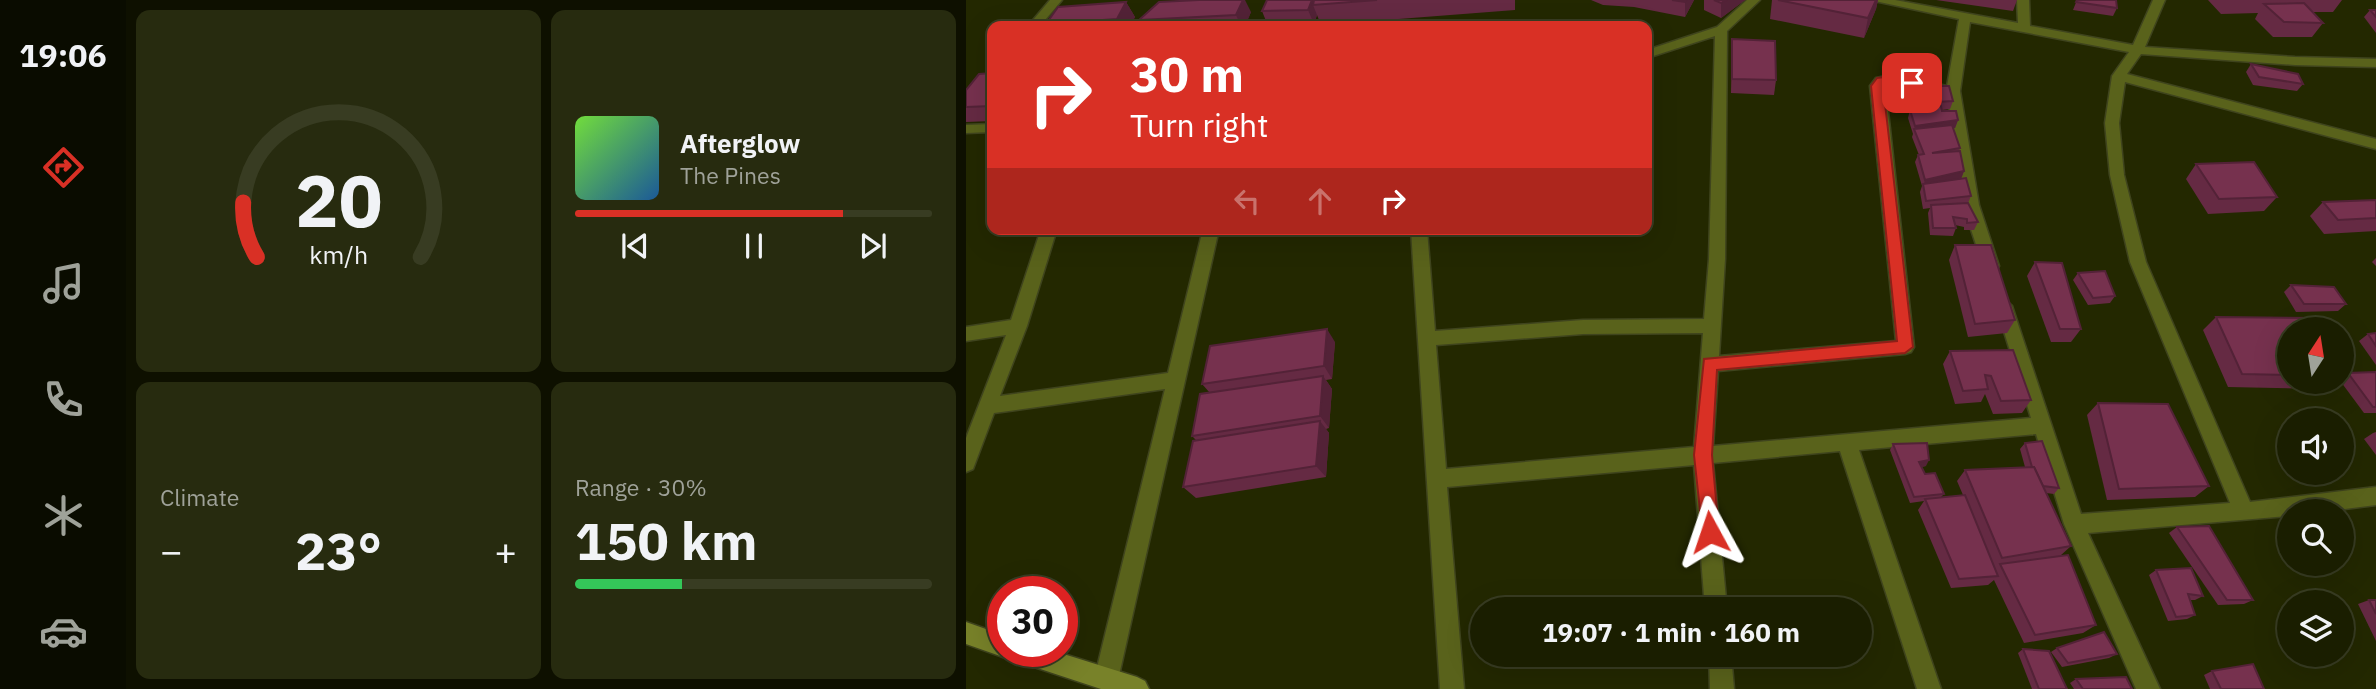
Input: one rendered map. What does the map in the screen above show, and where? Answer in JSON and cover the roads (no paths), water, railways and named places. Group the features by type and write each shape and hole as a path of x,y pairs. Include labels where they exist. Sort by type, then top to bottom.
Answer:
{"street":[{"path":"1038,21 1056,0"},
{"path":"1652,52 1721,30 1754,0"},
{"path":"1876,0 2137,50 2295,61 2376,63"},
{"path":"2023,0 2024,27"},
{"path":"2159,0 2137,50 2119,76 2112,122 2117,175 2138,261 2244,512"},
{"path":"1965,18 1953,91 1971,205 2074,524 2148,689"},
{"path":"1715,597 1703,455 1713,326 1721,30"},
{"path":"2119,76 2376,144"},
{"path":"1710,364 1905,347 1877,86 1881,81 1891,79 1953,91"},
{"path":"966,128 987,128"},
{"path":"966,463 1018,326 1047,235"},
{"path":"1106,680 1173,380 1209,235"},
{"path":"1419,235 1452,689"},
{"path":"966,334 1018,326"},
{"path":"1427,339 1583,327 1713,326"},
{"path":"988,406 1173,380"},
{"path":"1436,479 2042,425"},
{"path":"1847,442 1928,689"},
{"path":"2074,524 2244,512 2376,496"},
{"path":"966,633 987,640"},
{"path":"1067,667 1138,689"},
{"path":"1721,667 1722,689"}]}
